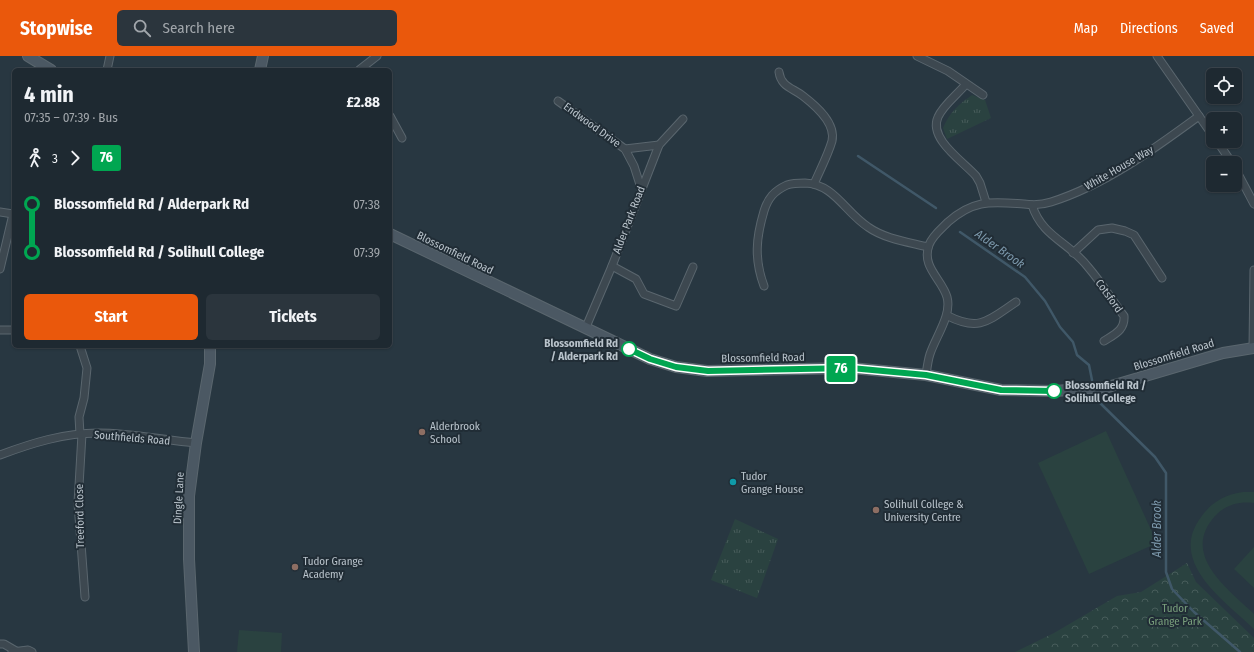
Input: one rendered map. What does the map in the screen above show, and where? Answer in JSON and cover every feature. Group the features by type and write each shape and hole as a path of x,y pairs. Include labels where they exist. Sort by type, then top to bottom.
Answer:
{"main road":[{"path":"28,56 48,68"},
{"path":"260,68 263,56"},
{"name":"Blossomfield Road","path":"392,235 650,359 676,367 708,371 851,368 926,375 1001,390 1054,391 1108,387 1222,353 1253,348"},
{"name":"Dingle Lane","path":"194,652 189,559 189,496 196,444 210,364 210,348"}],"street":[{"path":"108,68 110,56"},
{"path":"362,68 377,56"},
{"path":"917,56 948,71 983,95"},
{"path":"1158,56 1206,126"},
{"path":"778,72 780,80 787,87 803,96 825,117 832,128 832,140 814,184"},
{"path":"966,84 940,114 936,128 940,139 976,176 980,182 986,202"},
{"name":"Endwood Drive","path":"558,101 625,149 634,166 641,188"},
{"name":"White House Way","path":"928,247 937,232 962,210 986,202 1032,205 1048,203 1085,188 1156,148 1199,116"},
{"name":"Alder Park Road","path":"586,328 659,145 683,118"},
{"path":"392,120 402,138"},
{"name":"Endwood Drive","path":"625,149 659,145"},
{"path":"1242,181 1254,204"},
{"path":"764,286 757,268 757,248 767,200 780,188 792,183 814,184 829,190 868,227 883,235 928,247 928,263 947,297 948,316 941,326 929,355 926,375"},
{"path":"1032,205 1036,217 1042,227 1073,253 1098,230 1112,228 1134,235 1162,278"},
{"path":"0,212 12,214"},
{"path":"0,269 12,218"},
{"name":"Cotsford","path":"1073,253 1088,266 1124,316 1124,325 1121,330 1104,341"},
{"path":"612,266 636,279 644,294 676,306 693,268"},
{"path":"1253,348 1254,270"},
{"path":"948,316 960,322 973,325 987,321 1016,302"},
{"path":"0,330 12,330"},
{"name":"Treeford Close","path":"81,348 88,368 84,398 79,417 81,434 78,502 85,597"},
{"name":"Southfields Road","path":"0,455 43,440 81,434 99,433 196,444"},
{"path":"0,644 4,644 14,651 28,650 32,652"}],"green space":[{"path":"972,95 985,100 991,118 947,139 943,128 945,123 955,109"},
{"path":"1106,431 1157,543 1089,574 1038,463"},
{"path":"1243,492 1254,492 1254,503 1238,503 1219,512 1206,530 1203,544 1205,558 1212,570 1232,594 1254,614 1254,629 1217,595 1205,581 1196,567 1191,552 1192,536 1203,514 1212,504 1229,495"},
{"path":"735,519 778,539 757,598 711,580"},
{"path":"1254,547 1254,588 1234,569"},
{"name":"Tudor Grange Park","path":"1187,563 1196,582 1254,638 1254,652 1015,652 1054,633 1117,596 1141,592"},
{"path":"239,630 282,633 281,652 237,652"}],"waterway":[{"name":"Alder Brook","path":"858,156 936,208"},
{"name":"Alder Brook","path":"960,232 1025,277 1045,301 1060,327 1073,342 1077,355 1089,365 1092,380"},
{"name":"Alder Brook","path":"1099,402 1155,457 1166,473 1166,572 1172,589 1194,612 1240,652"}],"bus line":[{"name":"76","path":"629,349 650,359 676,367 708,371 851,368 926,375 1001,390 1054,391"}],"place":[{"name":"Blossomfield Rd / Alderpark Rd","path":"629,349"},
{"name":"Blossomfield Rd / Solihull College","path":"1054,391"},
{"name":"Alderbrook School","path":"422,432"},
{"name":"Tudor Grange House","path":"733,482"},
{"name":"Solihull College & University Centre","path":"876,510"},
{"name":"Tudor Grange Academy","path":"295,567"}]}
